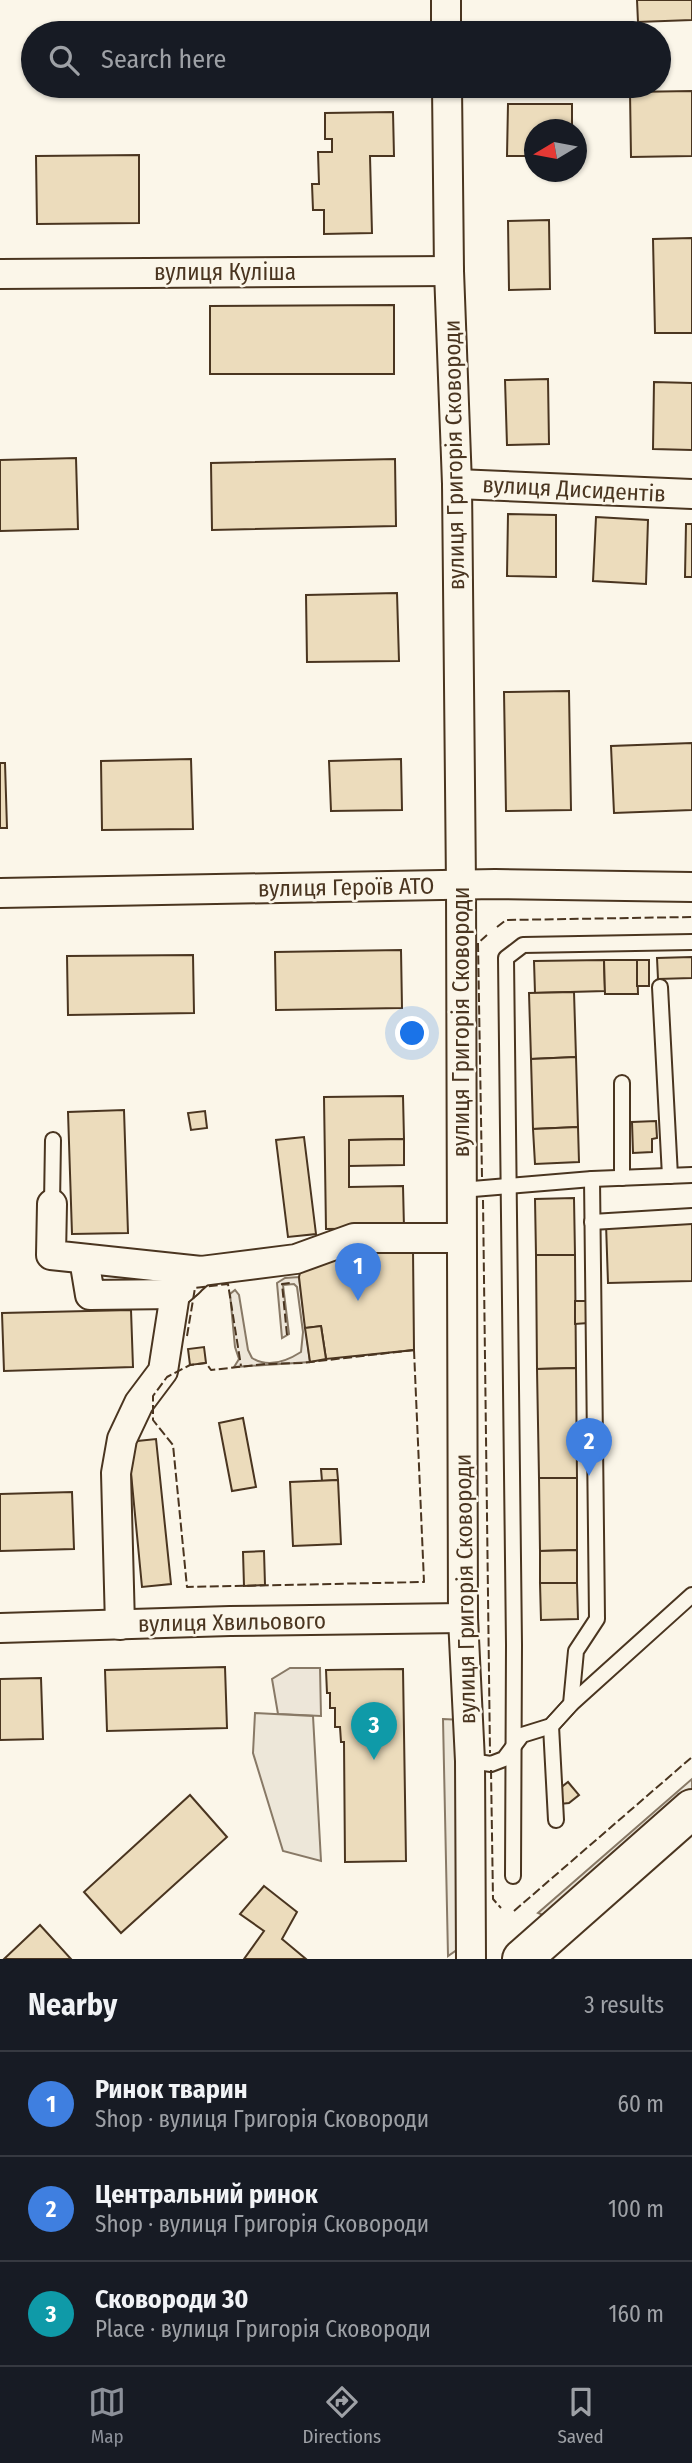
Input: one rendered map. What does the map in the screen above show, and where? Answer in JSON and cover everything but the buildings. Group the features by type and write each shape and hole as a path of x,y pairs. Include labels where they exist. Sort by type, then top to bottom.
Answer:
{"street":[{"path":"446,0 446,21"},
{"name":"вулиця Григорія Сковороди","path":"447,98 449,271 457,484 463,1618 470,1761 471,1959"},
{"name":"вулиця Куліша","path":"0,274 449,271"},
{"name":"вулиця Дисидентів","path":"457,484 692,494"},
{"name":"вулиця Героїв АТО","path":"0,893 461,885 692,887"},
{"path":"52,1204 51,1255 201,1271 296,1259 354,1238 461,1238"},
{"path":"85,1259 90,1295 175,1294"},
{"path":"120,1625 116,1473 122,1439 139,1403 163,1371 175,1294 201,1271"},
{"name":"вулиця Хвильового","path":"0,1628 463,1618"},
{"path":"522,1959 692,1810"}],"lane":[{"path":"513,1876 506,958 523,945 692,943"},
{"path":"660,987 670,1176"},
{"path":"622,1083 622,1178"},
{"path":"52,1140 52,1204"},
{"path":"461,1190 692,1175"},
{"path":"570,1704 576,1651 597,1619 592,1180"},
{"path":"592,1222 692,1216"},
{"path":"470,1761 491,1764 504,1759 522,1735 551,1727 570,1704 692,1595"},
{"path":"551,1727 556,1820"}],"shaded area":[{"path":"299,1277 310,1362 234,1367 239,1359 235,1347 230,1294 235,1290 239,1295 248,1350 252,1358 264,1363 277,1362 301,1352 303,1332 297,1287 294,1284 283,1285 289,1334 282,1338 277,1283 285,1278"},
{"path":"290,1668 320,1668 321,1716 278,1714 272,1679"},
{"path":"255,1713 313,1716 321,1861 283,1851 253,1753"},
{"path":"443,1719 462,1720 461,1947 448,1956"},
{"path":"692,1779 692,1798 553,1919 538,1913"}],"fence":[{"path":"497,927 506,920 692,917"},
{"path":"482,1177 478,943 487,935"},
{"path":"483,1200 490,1753"},
{"path":"287,1335 282,1284 290,1283"},
{"path":"187,1336 195,1288 228,1284 241,1366"},
{"path":"414,1350 424,1582 187,1587 173,1445 153,1420 153,1396 167,1377 190,1365 206,1363 211,1370 414,1350"},
{"path":"514,1911 692,1757"},
{"path":"491,1770 493,1899 501,1908"}],"place":[{"name":"Ринок тварин","path":"358,1301"},
{"name":"Центральний ринок","path":"589,1476"},
{"name":"Сковороди 30","path":"374,1760"}]}
